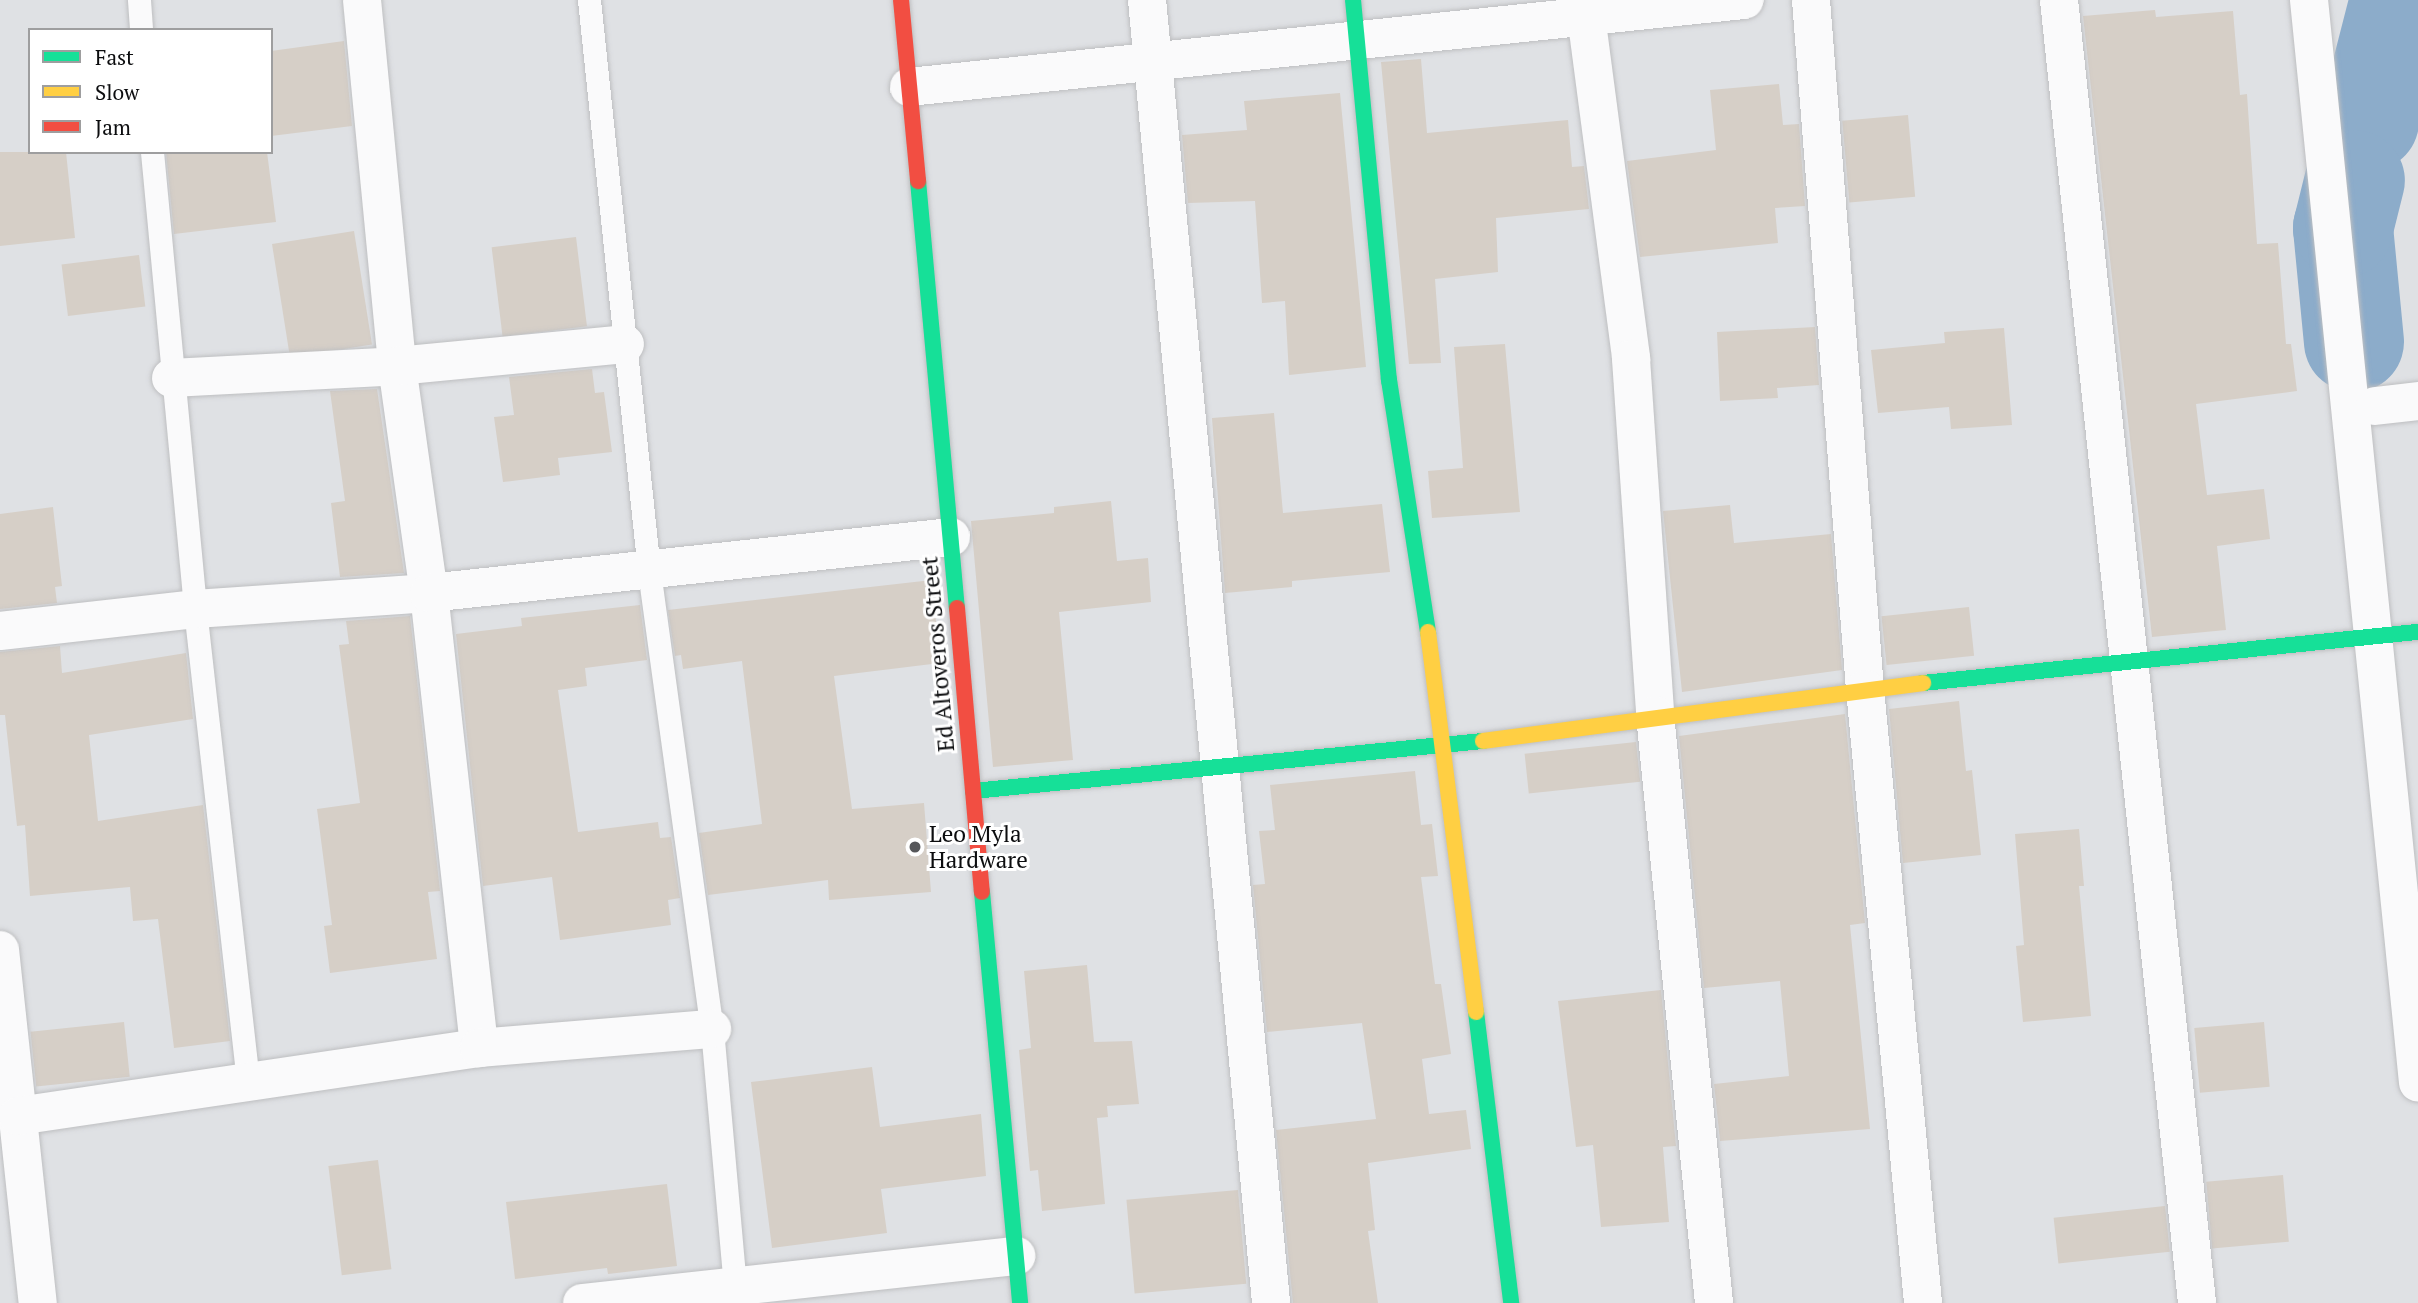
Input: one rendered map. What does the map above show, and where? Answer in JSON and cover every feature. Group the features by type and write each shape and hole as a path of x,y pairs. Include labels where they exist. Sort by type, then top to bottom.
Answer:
{"street":[{"path":"362,0 397,366 429,593 478,1048"},
{"name":"Ed Altoveros Street","path":"901,0 1020,1303"},
{"path":"1147,0 1270,1303"},
{"path":"1353,0 1389,380 1445,746 1511,1303"},
{"path":"909,87 1356,40 1585,8 1744,0"},
{"path":"1811,0 1865,689 1923,1303"},
{"path":"2059,0 2197,1303"},
{"path":"2309,0 2371,637 2418,1083"},
{"path":"1585,8 1631,359 1655,715 1714,1303"},
{"path":"171,378 397,366 625,344"},
{"path":"2375,406 2418,401"},
{"path":"0,631 195,609 429,593 951,537"},
{"path":"974,790 1445,746 1655,715 1865,689 2129,659 2418,632"},
{"path":"0,950 38,1303"},
{"path":"18,1116 478,1048 712,1029"},
{"path":"582,1303 736,1295 1016,1256"}],"lane":[{"path":"139,0 141,28"},
{"path":"589,0 649,571 712,1029 736,1295"},
{"path":"152,154 171,378 248,1080"}],"building":[{"path":"2155,10 2156,17 2233,11 2240,95 2247,94 2257,244 2278,243 2286,344 2291,344 2297,391 2196,404 2207,495 2264,489 2270,539 2217,546 2226,630 2152,637 2083,16"},
{"path":"344,41 352,126 273,136 273,51"},
{"path":"1421,59 1427,133 1568,120 1572,167 1584,166 1589,209 1496,218 1498,272 1435,279 1441,363 1409,364 1381,62"},
{"path":"1779,84 1783,125 1799,124 1805,206 1775,208 1778,243 1640,257 1627,161 1716,150 1710,90"},
{"path":"1340,93 1366,367 1289,375 1285,301 1262,303 1255,201 1188,203 1182,135 1247,130 1244,101"},
{"path":"1908,115 1915,197 1849,202 1842,121"},
{"path":"0,152 66,154 75,238 0,246"},
{"path":"166,154 267,154 276,222 174,234"},
{"path":"354,231 372,345 290,358 272,244"},
{"path":"576,237 587,326 503,337 492,247"},
{"path":"139,255 145,307 68,316 62,265"},
{"path":"1815,327 1819,385 1777,388 1778,398 1720,401 1717,332"},
{"path":"2004,328 2012,425 1951,429 1949,407 1878,413 1871,350 1945,343 1944,332"},
{"path":"1505,344 1520,512 1432,518 1428,471 1463,468 1454,347"},
{"path":"592,369 595,393 604,392 612,452 558,458 560,475 503,482 494,417 514,415 509,377"},
{"path":"377,389 404,573 340,577 331,503 345,501 330,391"},
{"path":"1274,413 1283,513 1382,504 1390,572 1292,581 1292,587 1225,593 1212,418"},
{"path":"1111,501 1117,561 1148,558 1151,602 1059,612 1073,760 993,767 971,521 1054,513 1054,507"},
{"path":"1730,505 1734,543 1831,534 1842,670 1682,692 1663,511"},
{"path":"53,507 62,586 55,587 57,603 0,609 0,514"},
{"path":"932,580 940,663 834,676 852,809 924,803 931,892 829,900 828,880 708,895 699,833 762,824 742,661 683,669 681,655 675,656 668,610"},
{"path":"640,605 647,660 585,668 587,686 558,690 578,832 658,822 660,838 671,837 680,898 668,900 671,925 560,940 552,877 483,886 456,634 522,626 521,618"},
{"path":"1969,607 1974,656 1887,665 1881,616"},
{"path":"410,616 440,891 428,892 437,959 330,973 324,926 332,925 317,809 360,803 339,645 349,644 346,621"},
{"path":"60,646 62,673 186,653 193,719 89,735 98,821 203,805 230,1041 174,1048 158,919 133,921 130,887 30,896 25,825 17,826 5,715 0,715 0,652"},
{"path":"1959,701 1966,771 1972,770 1981,855 1903,863 1889,709"},
{"path":"1845,714 1865,923 1850,925 1870,1129 1720,1141 1714,1084 1789,1076 1780,981 1704,988 1679,736"},
{"path":"1636,742 1640,782 1529,793 1525,754"},
{"path":"1415,771 1421,825 1432,824 1438,876 1421,877 1435,984 1441,984 1451,1054 1422,1059 1429,1114 1466,1110 1471,1149 1368,1163 1375,1230 1368,1231 1378,1303 1293,1303 1276,1130 1376,1119 1362,1023 1267,1032 1253,885 1265,884 1259,831 1275,830 1270,785"},
{"path":"2079,829 2084,886 2079,886 2091,1016 2023,1022 2016,946 2024,945 2015,834"},
{"path":"1087,965 1094,1042 1132,1041 1139,1104 1107,1106 1108,1117 1097,1118 1105,1204 1042,1211 1038,1170 1030,1171 1019,1050 1031,1048 1024,971"},
{"path":"1661,990 1676,1146 1663,1147 1669,1222 1601,1227 1593,1145 1576,1147 1558,1001"},
{"path":"124,1022 130,1077 36,1087 31,1032"},
{"path":"2264,1022 2270,1087 2200,1093 2194,1028"},
{"path":"872,1067 880,1127 981,1114 986,1176 881,1189 887,1233 772,1248 751,1082"},
{"path":"378,1160 391,1269 342,1275 328,1166"},
{"path":"2283,1175 2289,1242 2212,1248 2206,1182"},
{"path":"667,1184 677,1266 608,1274 607,1268 515,1279 506,1202"},
{"path":"1238,1190 1246,1284 1135,1293 1126,1200"},
{"path":"2165,1206 2170,1252 2058,1263 2054,1218"}],"waterway":[{"path":"2369,121 2400,0"},
{"path":"2354,342 2343,228 2355,180"}],"traffic: fast":[{"path":"1353,0 1389,380 1428,632"},
{"path":"918,181 957,608"},
{"path":"1923,683 2418,632"},
{"path":"973,791 1483,741"},
{"path":"982,892 1020,1303"},
{"path":"1476,1012 1511,1303"}],"traffic: slow":[{"path":"1428,632 1476,1012"},
{"path":"1483,741 1923,683"}],"traffic: jam":[{"path":"901,0 918,181"},
{"path":"957,608 982,892"}],"place":[{"name":"Leo Myla Hardware","path":"915,847"}]}
